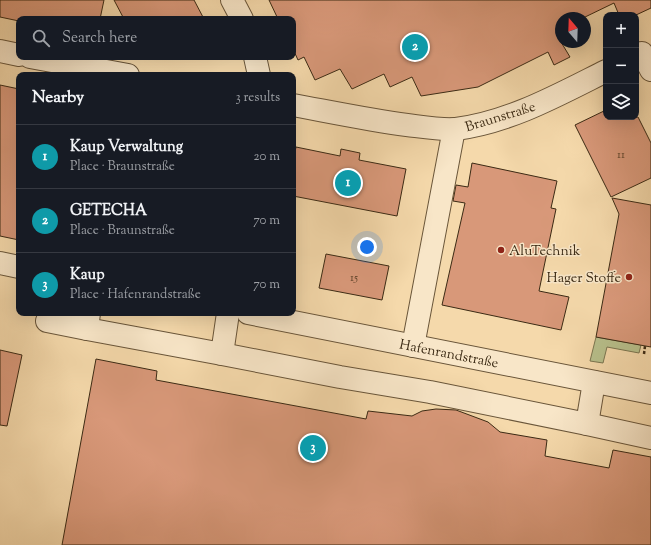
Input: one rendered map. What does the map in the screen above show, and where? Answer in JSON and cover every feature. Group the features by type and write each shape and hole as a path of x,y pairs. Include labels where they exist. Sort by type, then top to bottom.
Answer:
{"street":[{"path":"232,0 240,16"},
{"path":"0,52 16,55"},
{"path":"46,60 112,72"},
{"path":"256,60 258,72"},
{"name":"Braunstraße","path":"296,106 385,122 430,128 454,129 481,124 528,110 603,72"},
{"path":"413,346 454,129"},
{"path":"0,263 16,266"},
{"path":"222,354 228,316"},
{"name":"Hafenrandstraße","path":"263,316 651,393"},
{"path":"47,321 88,321 222,354 340,377 430,392 651,438"},
{"path":"587,424 594,382"}],"path":[{"path":"644,354 645,346"}],"green space":[{"path":"596,337 641,345 639,353 607,347 603,363 590,361"}],"building":[{"path":"0,0 104,0 101,16 16,16 16,20 0,17"},
{"path":"114,0 194,0 202,16 122,16"},
{"path":"269,0 651,0 651,8 639,14 639,12 618,12 614,3 591,14 591,12 555,12 555,48 565,48 570,57 554,65 548,52 478,87 421,96 412,77 390,87 384,74 352,89 340,69 315,80 304,57 298,60 296,56 296,16 277,16"},
{"path":"0,85 16,88 16,239 0,236"},
{"path":"603,111 603,120 639,119 651,143 651,178 611,197 575,125"},
{"path":"296,147 340,156 341,149 360,153 359,160 406,169 397,216 296,197"},
{"name":"AluTechnik","path":"472,163 557,181 551,208 556,209 539,291 569,297 561,330 442,305 465,203 453,201 456,185 468,187"},
{"name":"Hager Stoffe","path":"612,198 651,205 651,347 596,337 619,214"},
{"path":"326,254 389,266 382,300 319,288"},
{"path":"0,350 22,355 7,426 0,425"},
{"path":"96,359 157,371 156,380 366,419 368,411 412,416 422,411 436,409 456,410 488,422 500,432 547,440 545,456 609,468 613,450 651,457 651,545 62,545"}],"place":[{"name":"GETECHA","path":"415,47"},
{"name":"Kaup Verwaltung","path":"348,183"},
{"name":"AluTechnik","path":"501,250"},
{"name":"Hager Stoffe","path":"629,277"},
{"name":"Kaup","path":"313,448"}]}
